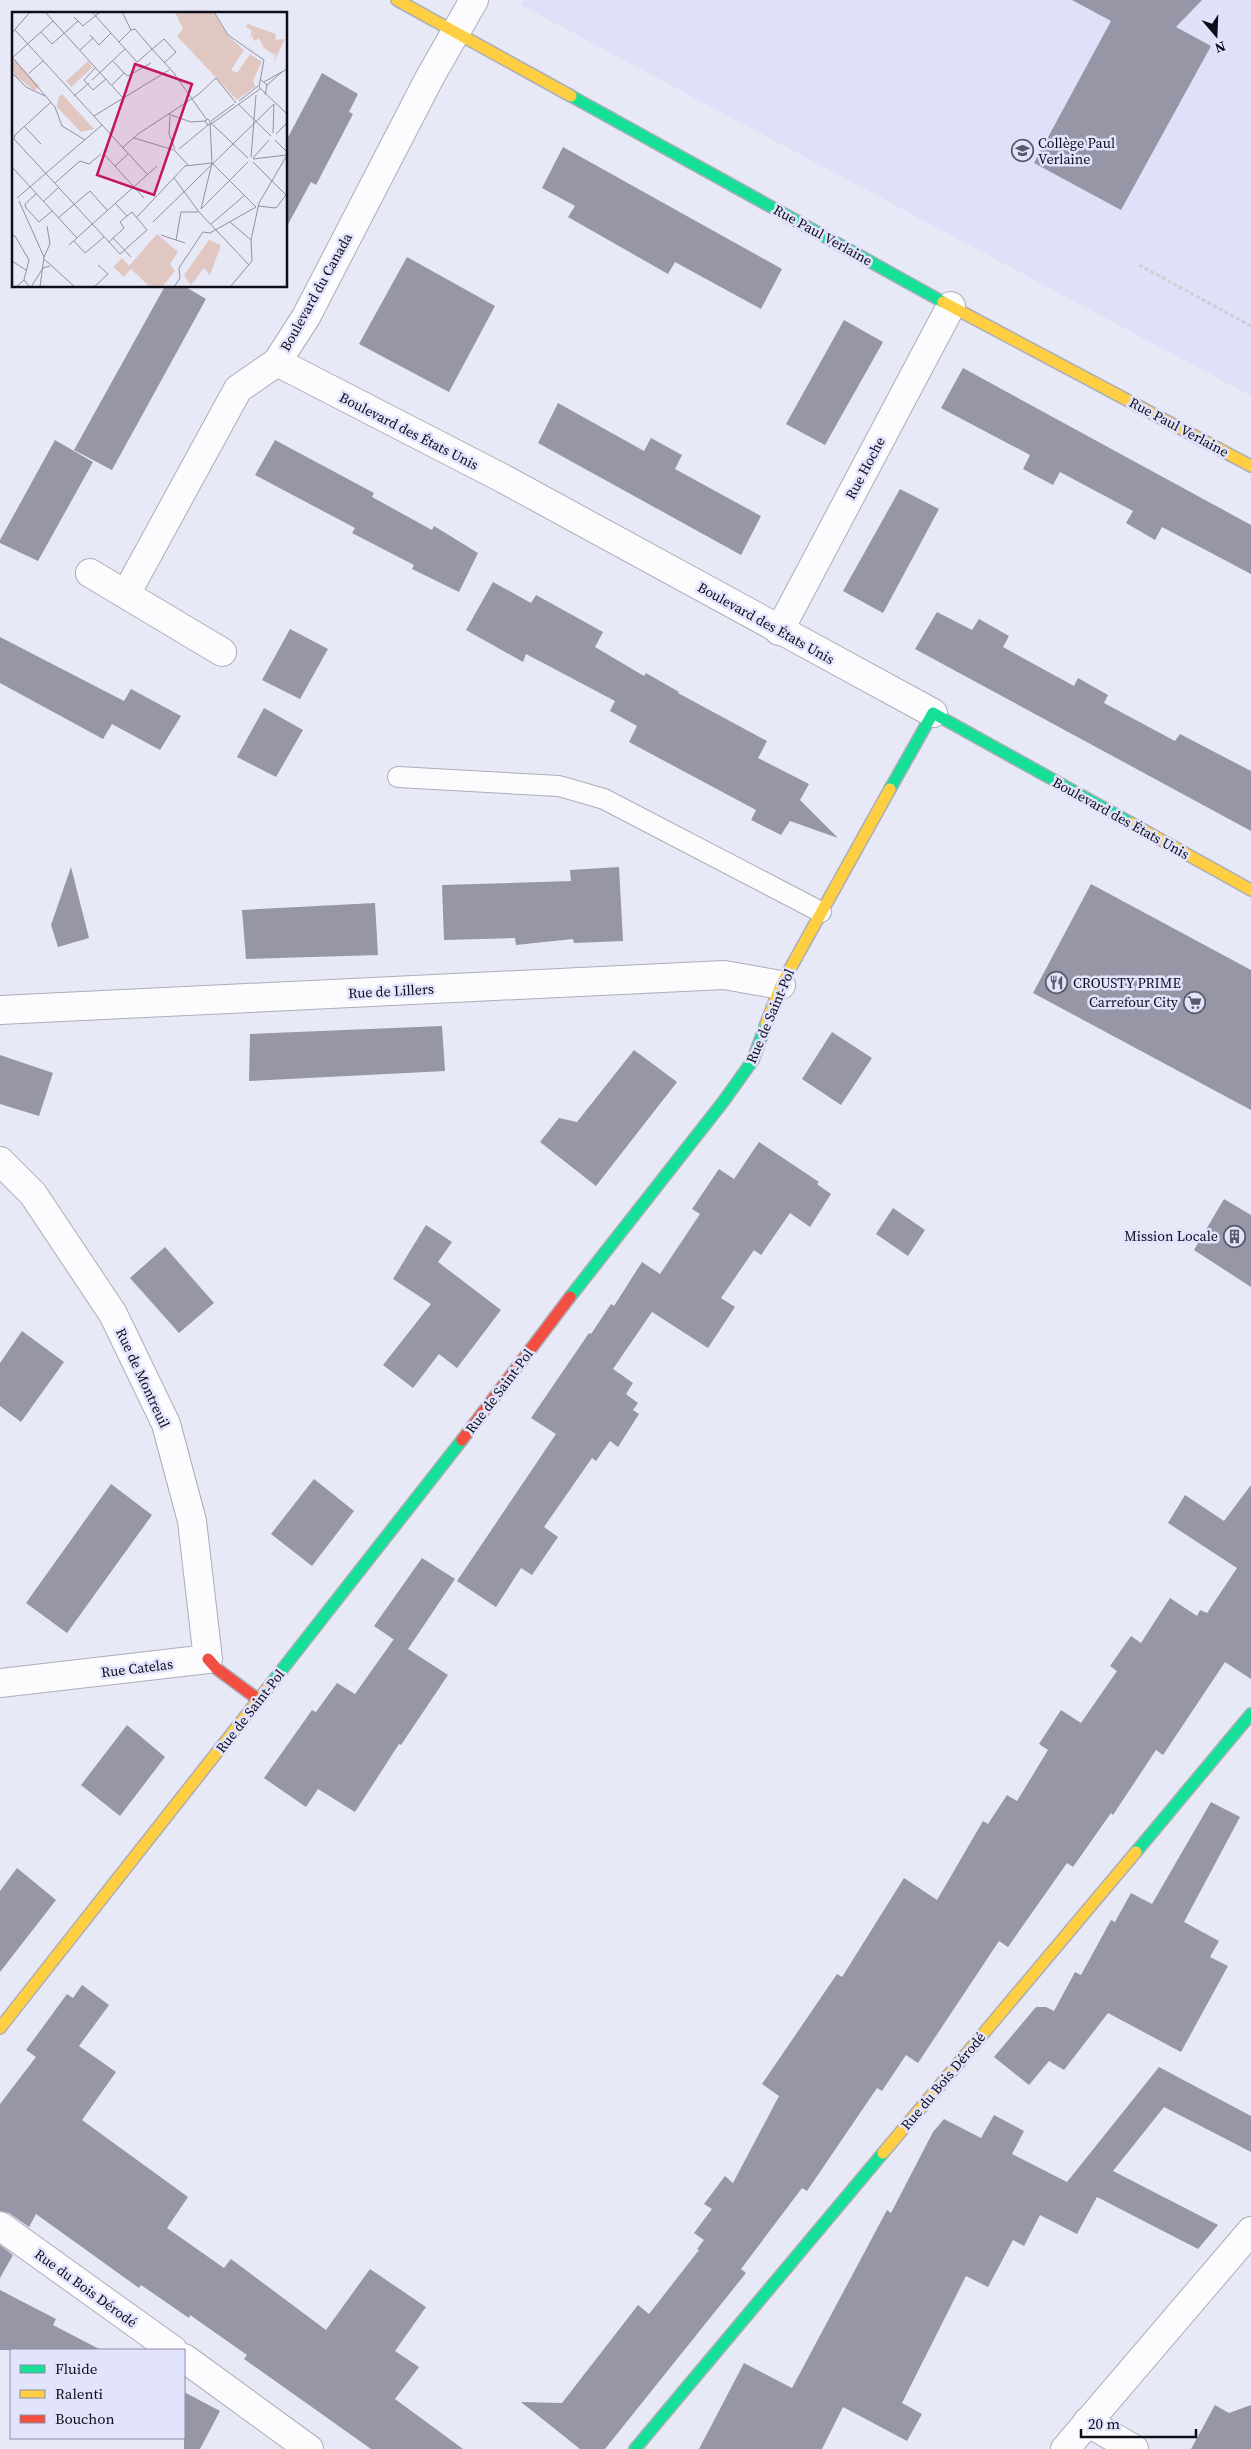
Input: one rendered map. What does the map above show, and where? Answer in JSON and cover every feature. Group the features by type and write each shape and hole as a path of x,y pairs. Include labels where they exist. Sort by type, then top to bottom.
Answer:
{"street":[{"name":"Rue Paul Verlaine","path":"397,0 951,306 1251,466"},
{"name":"Boulevard du Canada","path":"126,594 238,389 277,362 306,317 454,32 474,0"},
{"name":"Rue Hoche","path":"779,631 951,306"},
{"name":"Boulevard des États Unis","path":"277,362 504,479 779,631 933,713 1251,890"},
{"path":"90,573 222,652"},
{"name":"Rue de Saint-Pol","path":"0,2028 467,1434 606,1249 723,1102 753,1060 781,985 933,713"},
{"name":"Rue de Lillers","path":"0,1010 724,975 781,985"},
{"name":"Rue de Montreuil","path":"0,1161 33,1194 113,1314 166,1424 192,1521 208,1659"},
{"path":"208,1659 217,1669 259,1700"},
{"name":"Rue Catelas","path":"0,1683 208,1659"},
{"name":"Rue du Bois Dérodé","path":"635,2449 1251,1714"},
{"name":"Rue du Bois Dérodé","path":"0,2226 172,2349"},
{"path":"1064,2449 1251,2232"},
{"path":"185,2359 309,2449"},
{"path":"1087,2422 1134,2449"}],"lane":[{"path":"398,777 559,786 604,799 821,912"}],"path":[{"path":"1139,265 1251,326"}],"shaded area":[{"name":"Collège Paul Verlaine","path":"524,0 1251,0 1251,396 521,5"}],"building":[{"path":"1072,0 1202,0 1176,27 1211,46 1121,210 1034,163 1111,21"},
{"path":"322,73 358,94 349,112 353,114 316,185 311,182 288,224 288,137"},
{"path":"563,147 782,269 761,309 675,262 668,274 568,217 575,206 542,188"},
{"path":"407,257 495,306 449,392 359,344"},
{"path":"164,288 187,288 206,299 112,470 74,450"},
{"path":"844,320 883,342 825,445 786,424"},
{"path":"963,368 1251,525 1251,574 1162,527 1155,540 1126,523 1133,511 1060,472 1053,485 1023,469 1030,455 941,408"},
{"path":"558,403 644,451 651,438 682,455 675,469 761,516 741,555 538,443"},
{"path":"55,440 93,462 38,561 0,543 0,540"},
{"path":"275,440 374,493 372,497 432,530 434,526 478,553 459,592 412,569 414,565 352,533 355,528 255,475"},
{"path":"900,489 939,509 883,613 843,591"},
{"path":"493,582 531,603 536,595 603,632 595,647 644,676 646,673 678,693 767,741 758,758 809,784 800,800 838,838 790,821 781,835 751,820 756,810 629,742 637,726 610,711 615,701 526,654 523,662 466,630"},
{"path":"937,612 972,630 979,619 1009,636 1003,647 1074,686 1078,678 1108,695 1104,703 1175,741 1180,734 1251,771 1251,831 915,649"},
{"path":"290,629 328,649 300,699 262,680"},
{"path":"0,637 124,701 131,689 181,716 160,750 112,724 103,739 0,683"},
{"path":"264,708 303,730 276,777 237,757"},
{"path":"71,867 89,938 58,947 51,925"},
{"path":"619,867 623,941 574,943 573,939 516,945 515,938 444,940 442,885 571,881 570,870"},
{"path":"1091,884 1251,970 1251,1110 1033,993"},
{"path":"375,903 378,955 246,959 242,910"},
{"path":"442,1026 445,1071 249,1081 250,1034"},
{"path":"832,1032 872,1058 841,1105 802,1079"},
{"path":"634,1050 677,1082 596,1186 540,1142 559,1118 577,1122"},
{"path":"0,1055 53,1073 39,1116 0,1104"},
{"path":"759,1142 819,1182 817,1184 831,1194 810,1227 790,1213 761,1255 754,1250 721,1298 735,1307 708,1348 652,1312 613,1369 633,1383 626,1394 638,1403 633,1410 639,1414 618,1447 610,1441 596,1461 592,1458 544,1527 558,1537 532,1575 521,1568 496,1607 457,1581 556,1434 531,1418 589,1333 591,1334 611,1304 614,1306 642,1262 660,1274 700,1214 692,1209 719,1169 734,1179"},
{"name":"Mission Locale","path":"1224,1199 1251,1215 1251,1287 1194,1250"},
{"path":"893,1208 925,1230 908,1256 876,1234"},
{"path":"426,1225 452,1242 438,1262 501,1310 457,1368 439,1354 413,1388 383,1365 431,1304 393,1279"},
{"path":"165,1247 214,1303 179,1333 130,1278"},
{"path":"22,1331 64,1362 21,1422 0,1406 0,1363"},
{"path":"314,1479 354,1511 312,1566 271,1534"},
{"path":"111,1484 152,1515 67,1633 26,1603"},
{"path":"1251,1485 1251,1679 1225,1662 1163,1755 1156,1750 1113,1815 1111,1813 1073,1867 1067,1863 1008,1947 999,1941 918,2063 906,2055 882,2091 877,2088 807,2191 802,2188 741,2269 746,2273 605,2449 580,2449 521,2402 562,2403 638,2305 649,2314 699,2250 697,2249 704,2240 694,2233 712,2209 704,2204 725,2176 733,2183 779,2096 762,2084 837,1974 842,1977 904,1878 937,1900 983,1821 988,1824 1007,1795 1017,1801 1048,1750 1039,1744 1061,1710 1081,1723 1117,1671 1110,1666 1131,1636 1141,1643 1170,1598 1197,1616 1200,1610 1207,1613 1237,1568 1168,1523 1185,1495 1224,1521"},
{"path":"422,1558 455,1579 408,1649 448,1675 401,1745 399,1744 355,1812 318,1789 306,1807 264,1778 312,1710 316,1712 337,1683 355,1694 394,1639 374,1626"},
{"path":"127,1725 165,1757 120,1816 81,1785"},
{"path":"1211,1802 1240,1817 1184,1922 1219,1941 1210,1957 1228,1966 1181,2052 1108,2013 1064,2070 1049,2061 1029,2085 994,2057 1036,2007 1046,2007 1054,2011 1075,1972 1081,1975 1111,1920 1115,1922 1131,1893 1152,1904"},
{"path":"17,1868 56,1900 0,1972 0,1891"},
{"path":"82,1985 109,2005 79,2046 116,2072 82,2120 188,2197 167,2228 224,2268 231,2259 326,2330 370,2269 426,2307 395,2351 419,2367 395,2399 463,2449 371,2449 244,2359 247,2355 190,2315 189,2318 141,2285 139,2288 36,2214 29,2227 9,2213 0,2211 0,2104 36,2057 26,2050 67,1994 73,1998"},
{"path":"1159,2067 1251,2116 1251,2152 1164,2107 1113,2171 1218,2225 1198,2249 1097,2197 1077,2234 1040,2215 1024,2246 1013,2240 988,2287 966,2276 902,2403 922,2414 907,2441 843,2407 822,2449 699,2449 744,2363 792,2388 887,2210 891,2213 933,2132 944,2119 981,2138 994,2115 1024,2131 1012,2154 1067,2182"},
{"path":"0,2245 13,2255 0,2278"},
{"path":"0,2290 56,2319 53,2325 99,2349 10,2349 0,2350"},
{"path":"185,2393 220,2411 200,2449 184,2449"},
{"path":"1215,2405 1229,2413 1251,2405 1251,2449 1191,2449"}],"traffic: fast":[{"path":"571,96 943,302"},
{"path":"890,789 933,713 1131,823"},
{"path":"570,1297 723,1102 753,1060 766,1024"},
{"path":"270,1685 462,1440"},
{"path":"1136,1852 1251,1714"},
{"path":"635,2449 883,2153"}],"traffic: slow":[{"path":"397,0 571,96"},
{"path":"943,302 1251,466"},
{"path":"766,1024 781,985 890,789"},
{"path":"1131,823 1251,890"},
{"path":"0,2028 270,1685"},
{"path":"883,2153 1136,1852"}],"traffic: jam":[{"path":"462,1440 570,1297"},
{"path":"208,1659 217,1669 259,1700"}],"place":[{"name":"Collège Paul Verlaine","path":"1022,151"},
{"name":"CROUSTY PRIME","path":"1057,983"},
{"name":"Carrefour City","path":"1194,1002"},
{"name":"Mission Locale","path":"1234,1236"}]}
